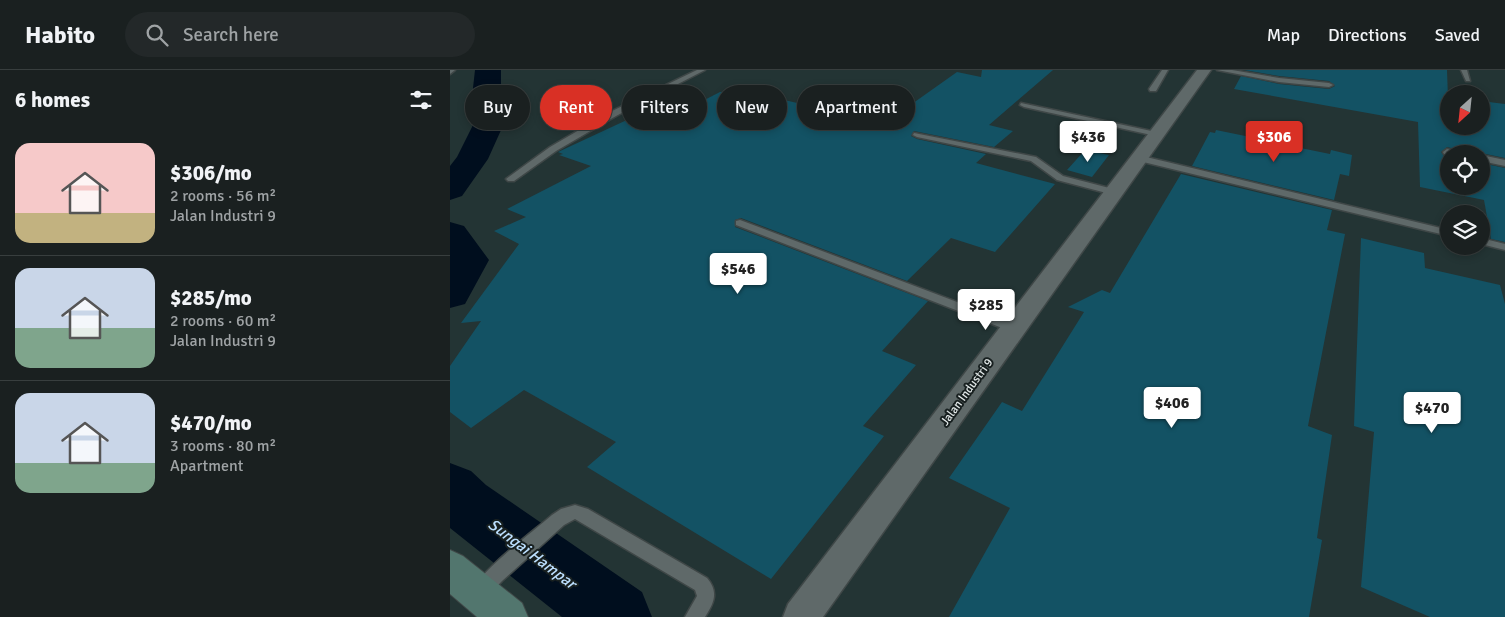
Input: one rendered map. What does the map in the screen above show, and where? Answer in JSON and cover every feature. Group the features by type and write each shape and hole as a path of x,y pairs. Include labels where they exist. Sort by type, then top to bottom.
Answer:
{"street":[{"name":"Jalan Industri 9","path":"801,617 1138,158 1206,70"},
{"path":"450,569 488,584 508,617"}],"lane":[{"path":"511,179 553,149 613,114 702,70"},
{"path":"1153,89 1165,70"},
{"path":"1206,70 1329,85"},
{"path":"1464,70 1468,80"},
{"path":"1024,105 1156,134"},
{"path":"917,134 1038,160 1049,172 1060,178 1114,192"},
{"path":"1138,158 1440,231"},
{"path":"1490,160 1505,163"},
{"path":"740,223 1014,328"},
{"path":"1490,243 1505,246"},
{"path":"488,584 542,534 567,514 575,512 582,514 701,584 706,590 706,599 694,617"}],"shaded area":[{"path":"450,70 1505,70 1505,617 450,617"}],"building":[{"path":"982,70 1053,70 989,125 1013,131 994,147 914,131 911,136 917,139 986,154 976,163 1055,184 995,252 951,238 907,281 741,218 735,220 735,227 928,301 882,351 916,365 863,426 884,436 771,579 587,467 616,442 524,390 471,428 450,412 450,366 481,321 461,323 519,244 494,231 526,217 507,209 591,166 559,155 563,154 558,152 605,130 612,130 612,127 622,122 622,130 707,130 707,99 717,94 717,130 787,130 787,101 797,103 797,130 915,130 915,102 957,72 981,77"},
{"path":"1244,70 1447,70 1448,85 1440,85 1440,135 1490,135 1490,102 1505,104 1505,158 1490,155 1490,145 1440,145 1440,191 1420,187 1418,122 1234,89 1241,76 1279,84 1329,89 1335,86 1329,81"},
{"path":"1216,130 1260,139 1261,136 1283,140 1281,144 1330,154 1331,150 1352,155 1349,176 1340,174 1334,200 1192,166 1210,132 1215,133"},
{"path":"1085,150 1109,155 1092,177 1067,170"},
{"path":"1490,165 1505,168 1505,242 1491,239 1490,205 1485,205 1484,200 1459,195 1490,195"},
{"path":"1181,174 1332,210 1327,230 1345,234 1308,426 1332,435 1317,538 1322,540 1309,617 949,617 1010,508 949,478 1002,402 1022,411 1084,312 1068,307 1102,290 1110,293"},
{"path":"1361,238 1424,253 1425,268 1500,285 1505,304 1505,617 1430,617 1361,587 1374,432 1354,426"}],"waterway":[{"name":"Sungai Hampar","path":"450,189 472,159 491,119 487,88 488,70"},
{"name":"Sungai Hampar","path":"450,234 469,260 450,294"},
{"name":"Sungai Hampar","path":"450,489 465,504 617,617"}]}
